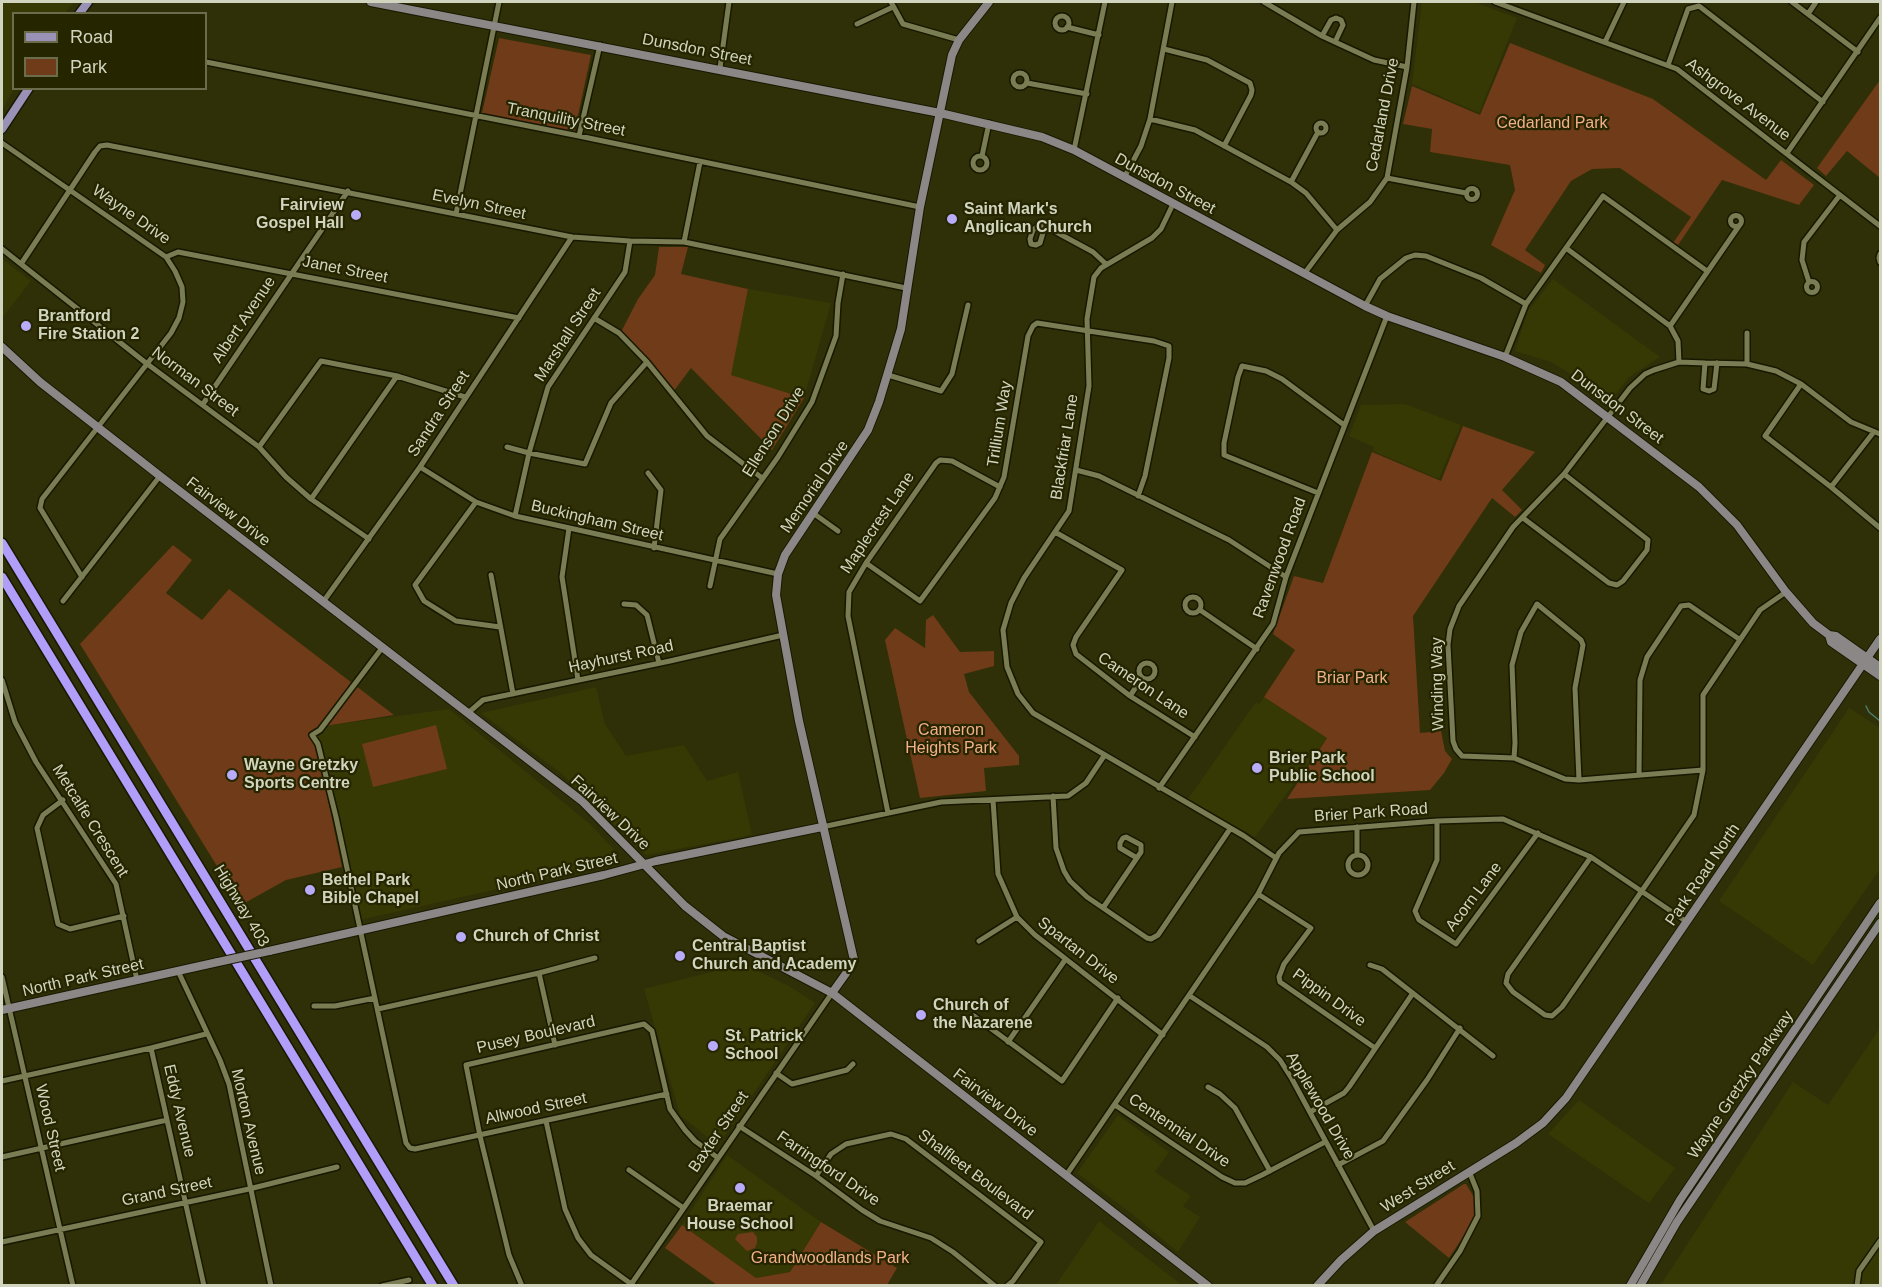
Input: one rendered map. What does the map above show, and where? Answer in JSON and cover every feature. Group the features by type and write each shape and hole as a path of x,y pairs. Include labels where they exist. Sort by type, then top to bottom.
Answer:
{"highway":[{"path":"2,538 10,557"},
{"name":"Highway 403","path":"2,543 454,1286"},
{"name":"Highway 403","path":"2,577 433,1286"}],"main road":[{"name":"Dunsdon Street","path":"371,2 940,112 1042,137 1074,150 1365,306 1386,316 1505,357 1561,382 1699,487 1737,525 1786,592 1813,624 1829,635 1836,636 1881,676"},
{"name":"Memorial Drive","path":"832,993 854,960 799,721 776,595 778,574 785,555 868,430 888,375 901,329 920,207 952,55 959,40 989,2"},
{"path":"2,129 28,90"},
{"name":"Fairview Drive","path":"2,347 21,367 97,427 582,801 685,906 723,936 832,993 1208,1286"},
{"name":"Park Road North","path":"1543,1123 1566,1098 1881,639"},
{"name":"Dunsdon Street","path":"1865,662 1881,667"},
{"name":"North Park Street","path":"5,1009 603,876 645,864 822,827"},
{"name":"Wayne Gretzky Parkway","path":"1630,1286 1686,1191 1881,903"},
{"name":"Wayne Gretzky Parkway","path":"1640,1286 1677,1222 1881,923"},
{"name":"West Street","path":"1317,1286 1341,1260 1374,1231 1510,1147 1543,1123"}],"street":[{"path":"456,213 499,2"},
{"path":"720,68 729,2"},
{"path":"1074,150 1105,2"},
{"path":"1124,178 1141,146 1150,119 1172,2"},
{"path":"1264,2 1322,36 1374,60 1407,67"},
{"name":"Cedarland Drive","path":"1304,274 1337,230 1370,202 1387,178 1407,67 1414,2"},
{"name":"Ashgrove Avenue","path":"1495,2 1668,65 1689,78 1881,226"},
{"path":"1605,42 1624,2"},
{"path":"1792,2 1858,52"},
{"path":"1808,14 1816,2"},
{"path":"857,24 892,4 903,24 959,40"},
{"path":"1668,65 1688,9 1699,6 1823,102"},
{"path":"1322,36 1331,20 1336,18 1343,24 1335,42"},
{"path":"1787,153 1881,18"},
{"path":"1067,27 1099,35"},
{"path":"579,136 600,45"},
{"path":"1164,49 1207,60 1250,83 1251,94 1224,146"},
{"name":"Tranquility Street","path":"207,62 920,207"},
{"path":"1027,83 1087,94"},
{"path":"1150,119 1195,130 1291,182 1306,193 1337,230"},
{"path":"982,156 989,123"},
{"path":"1291,182 1318,132"},
{"name":"Wayne Drive","path":"2,143 166,257 182,287 183,302 179,318 171,333 42,500 40,508 82,577"},
{"name":"Evelyn Street","path":"21,264 95,152 100,146 107,145 572,237 630,242 684,242 906,288"},
{"path":"684,242 700,162"},
{"path":"1387,178 1466,194"},
{"name":"Albert Avenue","path":"203,404 348,191"},
{"path":"1809,282 1802,260 1804,243 1840,195"},
{"path":"1505,357 1526,304 1604,196 1707,272"},
{"name":"Blackfriar Lane","path":"1173,204 1161,229 1152,238 1106,264 1097,272 1092,284 1087,319 1089,386 1069,511 1024,578 1011,603 1003,630 1007,667 1018,694 1033,713 1276,858"},
{"path":"1046,226 1093,252 1106,264"},
{"path":"1670,326 1738,226"},
{"name":"Sandra Street","path":"323,602 420,467 572,237"},
{"name":"Marshall Street","path":"515,516 529,453 548,387 625,273 630,242"},
{"path":"1566,248 1670,326 1678,341 1679,362 1747,364 1776,371 1801,384 1851,422 1873,433 1881,434"},
{"name":"Norman Street","path":"2,249 146,363 259,447 286,477 311,499 369,539"},
{"name":"Janet Street","path":"166,257 178,252 519,318"},
{"path":"1881,254 1879,258 1881,262"},
{"path":"1365,306 1380,279 1406,258 1415,255 1425,256 1482,278 1526,304"},
{"name":"Ellenson Drive","path":"710,586 720,539 778,457 812,402 836,336 843,274"},
{"path":"888,375 941,391 952,374 968,305"},
{"name":"Ravenwood Road","path":"1159,788 1273,624 1286,577 1386,316"},
{"path":"594,318 619,333 647,362 707,436 762,478"},
{"name":"Trillium Way","path":"866,563 920,601 995,498 1000,487 1004,477 1030,330 1041,323 1088,332 1154,340 1169,346 1169,358 1148,465 1138,496"},
{"path":"1747,333 1747,364"},
{"path":"259,447 321,361 397,375 465,397"},
{"path":"507,447 585,464 611,403 647,362"},
{"name":"Winding Way","path":"1679,362 1645,374 1630,388 1564,474 1507,534 1459,606 1450,629 1448,645 1452,733 1456,749 1465,757 1514,758 1565,779 1579,780 1703,770"},
{"path":"1705,363 1703,389 1709,391 1714,389 1717,363"},
{"path":"1318,493 1224,455 1224,443 1242,366 1266,371 1282,379 1344,425"},
{"path":"311,499 397,375"},
{"path":"1801,384 1766,436 1881,528"},
{"path":"1831,487 1873,433"},
{"name":"Maplecrest Lane","path":"888,813 847,610 849,592 932,466 940,460 952,461 1000,487"},
{"name":"Buckingham Street","path":"420,467 476,502 515,516 778,574"},
{"path":"1076,470 1099,476 1229,540 1286,577"},
{"path":"648,473 661,490 654,548"},
{"path":"1523,518 1609,583 1617,585 1623,581 1647,550 1648,540 1564,474"},
{"path":"63,601 160,476"},
{"path":"476,502 416,585 424,602 456,621 500,627"},
{"path":"813,513 838,531"},
{"path":"569,528 562,577 578,680"},
{"name":"Cameron Lane","path":"1055,532 1122,570 1076,637 1073,645 1079,658 1130,696 1195,737"},
{"path":"491,575 513,694"},
{"path":"1591,857 1509,974 1506,983 1513,992 1545,1015 1552,1016 1562,1007 1694,815 1703,770 1703,695 1760,610 1786,592"},
{"path":"624,604 636,605 647,615 659,663"},
{"path":"1514,758 1512,664 1521,632 1537,604 1581,640 1583,645 1575,688 1579,780"},
{"path":"1639,775 1641,680 1647,657 1681,606 1689,605 1739,639"},
{"path":"1200,610 1257,649"},
{"name":"Hayhurst Road","path":"468,713 483,700 783,635"},
{"path":"382,648 320,730 312,735 318,744 334,808 359,931 378,1009 595,958"},
{"path":"1130,696 1142,678"},
{"name":"Metcalfe Crescent","path":"2,684 15,722 36,762 116,884 137,980"},
{"name":"North Park Street","path":"822,827 941,802 1068,796 1086,783 1104,756"},
{"path":"1053,796 1056,848 1064,871 1077,889 1147,938 1155,938 1230,829"},
{"path":"63,800 43,815 37,828 58,924 70,929 124,916"},
{"name":"Spartan Drive","path":"993,800 998,874 1017,917 1065,960 1118,998 1163,1035"},
{"name":"Brier Park Road","path":"1066,1174 1258,894 1276,858 1299,832 1437,821 1503,819 1591,857 1687,922"},
{"name":"Acorn Lane","path":"1437,821 1437,860 1415,911 1419,920 1456,944 1538,833"},
{"path":"1357,827 1357,855"},
{"path":"1103,908 1137,858"},
{"name":"Pippin Drive","path":"1258,894 1311,928 1284,964 1280,972 1280,982 1375,1048"},
{"path":"979,941 1017,917"},
{"path":"1008,1042 1065,960"},
{"path":"1370,965 1382,969 1493,1056"},
{"name":"Morton Avenue","path":"178,971 229,1084 271,1286"},
{"path":"539,973 555,1045"},
{"name":"Wood Street","path":"2,976 5,1009 24,1076 73,1286"},
{"name":"Baxter Street","path":"632,1285 682,1207 832,993"},
{"path":"1310,1112 1344,1093 1413,993"},
{"name":"Applewood Drive","path":"1190,996 1274,1054 1292,1079 1374,1231"},
{"path":"314,1006 335,1006 375,998"},
{"path":"974,1016 1062,1081 1118,998"},
{"name":"Allwood Street","path":"378,1009 404,1138 410,1148 415,1149 480,1136 666,1094"},
{"name":"Pusey Boulevard","path":"522,1286 509,1255 480,1136 466,1065 644,1024 652,1031 670,1109 695,1141 718,1158"},
{"path":"1338,1165 1383,1141 1427,1080 1460,1028"},
{"path":"2,1081 206,1034"},
{"name":"Eddy Avenue","path":"151,1048 204,1286"},
{"path":"776,1073 792,1084 847,1070 853,1064"},
{"path":"1208,1087 1220,1094 1235,1108 1270,1172"},
{"name":"Centennial Drive","path":"1115,1105 1222,1177 1235,1183 1245,1183 1270,1172 1325,1142"},
{"path":"2,1156 167,1120"},
{"path":"546,1121 565,1209 578,1238 591,1255 632,1285"},
{"name":"Farringford Drive","path":"739,1126 880,1221 917,1233 942,1245 995,1286"},
{"name":"Shalfleet Boulevard","path":"816,1176 831,1154 846,1144 891,1134 906,1139 1041,1242 1007,1286"},
{"name":"Grand Street","path":"2,1242 249,1189 337,1167"},
{"path":"629,1170 682,1207"},
{"path":"1436,1286 1460,1251 1478,1216 1477,1191 1469,1171"},
{"path":"1857,1286 1859,1271 1881,1241"},
{"path":"382,1286 409,1280"}],"shaded area":[{"path":"2,2 74,2 66,12 12,12 13,90 2,110"},
{"path":"1422,2 1474,2 1517,18 1479,113 1412,84"},
{"path":"2,259 31,281 2,318"},
{"path":"1553,279 1660,357 1629,377 1609,403 1551,362 1515,351 1528,311"},
{"path":"748,289 831,303 804,398 730,375"},
{"path":"1405,404 1461,425 1439,479 1373,451 1374,447 1349,436 1361,405"},
{"path":"596,687 605,724 626,756 684,745 707,781 738,772 752,835 646,855 562,774 481,713"},
{"name":"Brier Park Public School","path":"1264,697 1327,738 1255,837 1188,799 1256,702 1259,704"},
{"path":"1849,708 1880,728 1880,869 1813,965 1719,901"},
{"path":"449,709 590,824 618,854 614,864 355,921 317,747 319,727"},
{"name":"St. Patrick School","path":"744,964 789,986 815,1003 718,1146 680,1115 644,989"},
{"path":"1880,1028 1880,1285 1660,1286 1793,1082 1828,1105"},
{"path":"1579,1100 1675,1168 1649,1203 1548,1134"},
{"path":"1118,1115 1169,1152 1155,1172 1191,1196 1183,1206 1200,1217 1178,1252 1077,1173"},
{"name":"Braemar House School","path":"727,1155 821,1222 790,1272 756,1278 682,1225"},
{"path":"1099,1221 1182,1285 1056,1285"}],"green space":[{"path":"499,38 591,55 574,134 482,113"},
{"name":"Cedarland Park","path":"1510,43 1653,99 1766,180 1781,160 1814,185 1799,205 1722,180 1678,245 1673,243 1691,217 1620,168 1592,169 1571,181 1525,250 1545,265 1541,273 1491,245 1515,190 1510,165 1430,152 1432,129 1403,124 1412,86 1480,115"},
{"path":"1880,80 1880,178 1847,151 1826,176 1817,168"},
{"path":"659,247 688,247 681,274 748,289 731,375 804,398 772,450 691,368 673,392 620,334 638,299 655,275"},
{"name":"Briar Park","path":"1463,426 1535,452 1502,490 1522,510 1515,517 1492,498 1413,616 1420,733 1441,731 1445,751 1452,759 1430,790 1287,799 1327,738 1264,697 1295,650 1273,634 1294,576 1323,583 1372,452 1441,481"},
{"path":"173,545 192,560 166,593 202,620 229,589 394,715 319,727 317,747 342,867 286,880 241,905 80,644"},
{"name":"Cameron Heights Park","path":"933,615 960,652 994,651 994,666 964,674 969,692 1019,756 1019,765 984,768 986,791 920,798 885,640 895,628 925,648 926,620"},
{"path":"436,725 447,769 373,787 362,744"},
{"path":"1464,1184 1474,1197 1476,1210 1473,1222 1449,1258 1405,1222"},
{"name":"Grandwoodlands Park","path":"821,1222 897,1268 887,1285 717,1285 665,1248 682,1225 756,1278 790,1272"},
{"path":"753,1232 757,1237 757,1243 755,1248 747,1251 735,1239 738,1234"}],"waterway":[{"path":"1866,706 1869,712 1880,721"}],"place":[{"name":"Fairview Gospel Hall","path":"356,215"},
{"name":"Saint Mark's Anglican Church","path":"952,219"},
{"name":"Brantford Fire Station 2","path":"26,326"},
{"name":"Brier Park Public School","path":"1257,768"},
{"name":"Wayne Gretzky Sports Centre","path":"232,775"},
{"name":"Bethel Park Bible Chapel","path":"310,890"},
{"name":"Church of Christ","path":"461,937"},
{"name":"Central Baptist Church and Academy","path":"680,956"},
{"name":"Church of the Nazarene","path":"921,1015"},
{"name":"St. Patrick School","path":"713,1046"},
{"name":"Braemar House School","path":"740,1188"}]}
